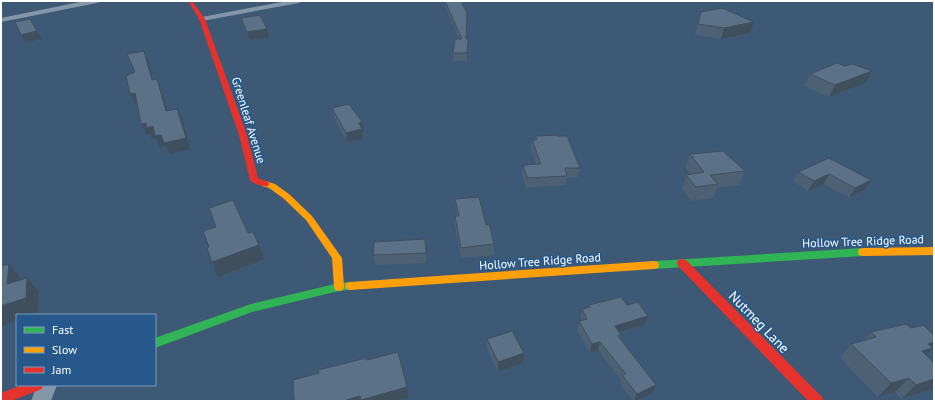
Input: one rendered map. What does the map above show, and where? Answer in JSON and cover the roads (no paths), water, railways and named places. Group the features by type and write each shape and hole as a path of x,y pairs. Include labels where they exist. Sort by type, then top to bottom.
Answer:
{"street":[{"path":"1,20 98,1"},
{"name":"Greenleaf Avenue","path":"190,1 202,19 243,135 254,180 272,186 286,196 309,218 337,258 339,287"},
{"path":"202,19 299,1"},
{"name":"Hollow Tree Ridge Road","path":"156,342 251,308 339,287 844,252 934,251"},
{"name":"Nutmeg Lane","path":"682,264 817,401"},
{"path":"1,399 34,386"},
{"path":"41,401 47,386"}]}
